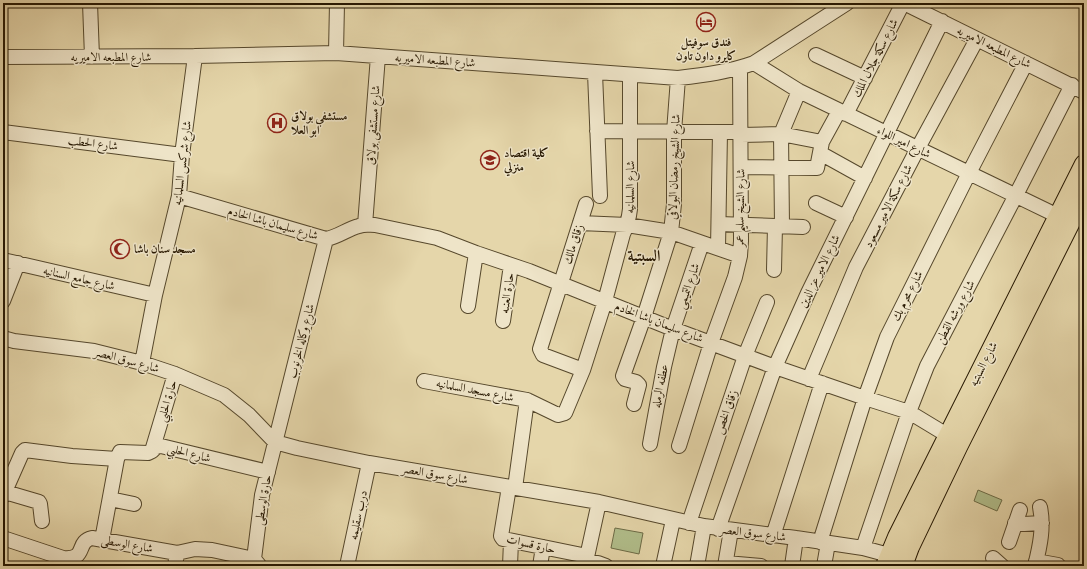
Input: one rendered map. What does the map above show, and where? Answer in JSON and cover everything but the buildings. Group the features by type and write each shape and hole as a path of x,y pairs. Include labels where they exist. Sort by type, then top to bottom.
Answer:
{"main road":[{"name":"شارع السبتيه","path":"892,562 897,537 1084,164"},
{"name":"شارع السبتيه","path":"892,562 910,547 961,440 1084,199"}],"street":[{"path":"90,3 92,57"},
{"path":"336,53 337,3"},
{"name":"شارع المطبعه الاميريه","path":"3,57 195,56 336,53 678,78 724,72 754,63 847,3"},
{"name":"شارع المطبعه الاميريه","path":"904,3 1078,88"},
{"name":"شارع سكة جلال الملك","path":"781,168 817,168 821,148 865,78 904,3"},
{"name":"شارع الامير عز الدين","path":"725,564 724,530 775,367 808,293 942,21"},
{"name":"شارع سكة الامير مسعود","path":"773,536 816,381 856,267 977,39"},
{"path":"816,55 865,78"},
{"name":"شارع شركس السلمانيه","path":"142,363 155,295 179,196 182,155 195,56"},
{"name":"شارع مستشفى بولاق","path":"365,225 378,56"},
{"name":"شارع امير اللواء","path":"754,63 799,91 1058,216"},
{"name":"شارع محرم بك","path":"824,566 824,542 865,398 887,337 1026,63"},
{"name":"شارع الشيخ سليم عمر","path":"679,446 711,343 735,277 740,256 740,68"},
{"path":"595,73 600,196"},
{"name":"شارع السلمانيه","path":"527,400 558,415 565,414 583,370 605,301 623,234 627,225 630,209 630,75"},
{"name":"شارع الشيخ رمضان البولاقي","path":"634,404 639,385 636,382 625,379 623,376 644,317 671,232 674,204 674,132 678,78"},
{"name":"شارع ورشه القطن","path":"863,548 909,412 927,366 1016,195 1078,88"},
{"path":"774,270 781,168 781,134 799,91"},
{"path":"598,131 781,134 821,148 865,178"},
{"name":"شارع الحطب","path":"3,132 182,155"},
{"path":"718,248 720,132"},
{"path":"741,167 781,168"},
{"name":"شارع سليمان باشا الخادم","path":"179,196 326,239 353,228 365,225 437,238 529,271 673,329 745,356 909,412 947,435"},
{"path":"816,203 846,216"},
{"name":"زقاق مالك","path":"583,370 543,355 540,349 586,204"},
{"path":"580,223 627,225 671,232 740,256"},
{"path":"719,224 803,227"},
{"name":"شارع وكاله الخرنوب","path":"275,442 326,239"},
{"name":"شارع التميمي","path":"673,329 702,243"},
{"path":"468,306 476,253"},
{"name":"شارع جامع السنانيه","path":"3,260 155,295"},
{"path":"3,301 18,263"},
{"name":"حارة العنبه","path":"503,321 511,265"},
{"name":"زقاق الخص","path":"689,523 745,356 767,302"},
{"name":"عطفه الرمله","path":"650,444 664,367 673,329"},
{"name":"شارع سوق العصر","path":"3,338 14,341 94,351 142,363 175,374 224,395 249,415 275,442 297,448 369,463 599,502 673,520 724,530 796,538 863,548 892,562"},
{"name":"حارة الحلبي","path":"152,451 175,374"},
{"name":"شارع مسجد السلمانيه","path":"424,381 527,400"},
{"path":"512,488 527,400"},
{"name":"حارة الوسطى","path":"257,563 262,495 275,442"},
{"name":"شارع الحلبي","path":"4,494 22,453 25,450 72,456 117,459 120,452 146,453 152,451 156,447 161,446 268,472"},
{"path":"102,540 117,459"},
{"name":"درب سقليمه","path":"348,566 369,463"},
{"name":"حارة قسوات","path":"512,488 500,536 503,539 543,547 586,562 598,563 606,566"},
{"path":"4,494 39,502 42,521"},
{"path":"110,499 134,504"},
{"path":"586,562 599,502"},
{"path":"1040,507 1042,523 1041,542 1035,564 1058,565"},
{"path":"1009,542 1018,516 1024,524 1042,523"},
{"path":"663,566 673,520"},
{"path":"697,566 704,526"},
{"name":"شارع الوسطى","path":"3,538 63,558 71,559 80,553 84,542 92,538 119,543 176,559 195,549 212,550 257,563"},
{"path":"792,566 796,538"},
{"path":"510,566 511,541"},
{"path":"540,566 543,547"},
{"path":"725,564 760,566"}],"green space":[{"path":"978,490 1002,500 997,511 974,501"},
{"path":"615,528 643,533 639,554 611,548"}],"place":[{"name":"فندق سوفيتل كايرو داون تاون","path":"706,22"},
{"name":"مستشفي بولاق ابو العلا","path":"277,123"},
{"name":"كلية اقتصاد منزلي","path":"490,160"},
{"name":"مسجد سنان باشا","path":"120,249"}],"district":[{"name":"السبتية","path":"644,256"}]}
